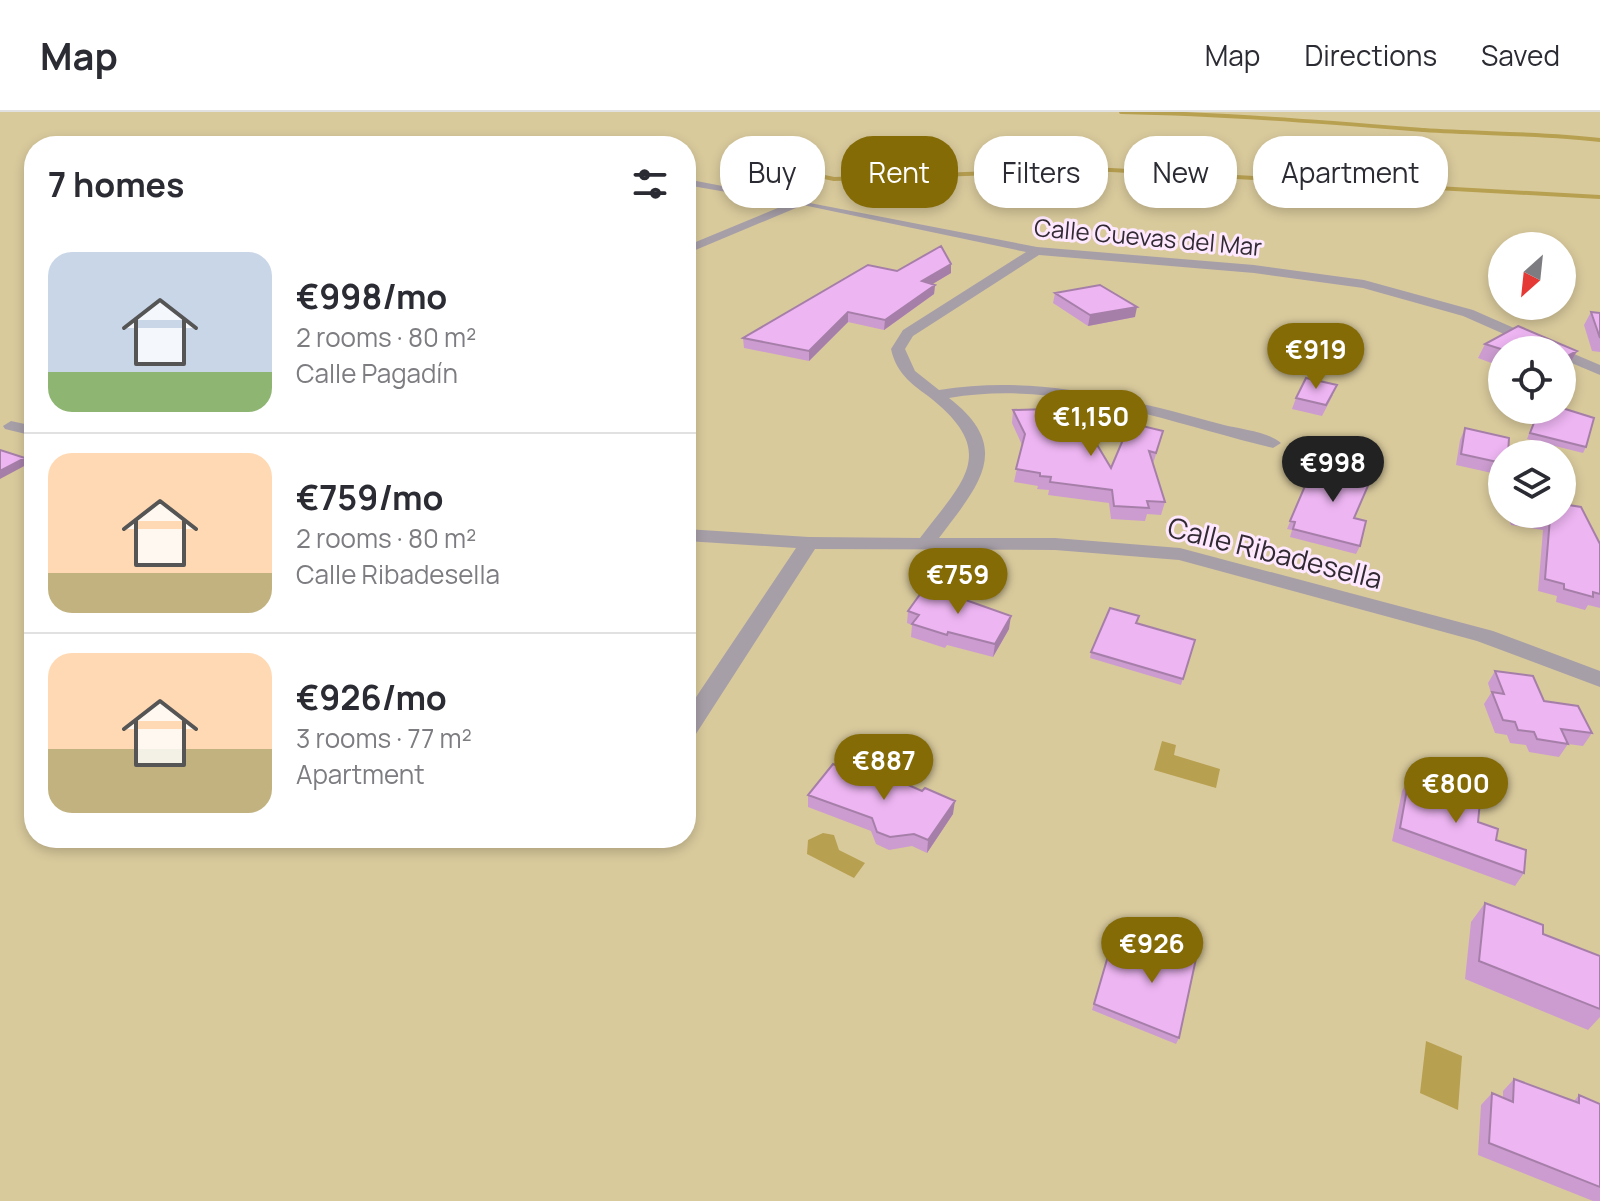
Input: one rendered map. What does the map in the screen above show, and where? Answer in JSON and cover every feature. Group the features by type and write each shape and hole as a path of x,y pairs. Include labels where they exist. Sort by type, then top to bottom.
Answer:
{"street":[{"name":"Calle Cuevas del Mar","path":"696,184 720,188"},
{"name":"Calle Cuevas del Mar","path":"825,207 1037,251 1254,269 1350,281 1468,313 1520,336"},
{"path":"696,246 788,208"},
{"path":"927,541 973,480 979,459 978,441 971,424 914,380 901,364 898,349 908,333 1037,251"},
{"path":"1576,360 1600,371"},
{"path":"936,395 974,385 1018,385 1069,392 1273,443"},
{"path":"11,426 24,429"},
{"name":"Calle Ribadesella","path":"696,536 809,543 927,541 1055,544 1180,554 1485,636 1600,679"},
{"path":"696,716 809,543"}],"shaded area":[{"path":"0,112 1600,112 1600,1201 0,1201"},
{"path":"1162,741 1176,745 1174,755 1220,769 1216,788 1154,770"},
{"path":"823,833 834,835 839,850 865,863 854,878 807,854 808,840"},
{"path":"1426,1041 1462,1056 1458,1110 1420,1093"}],"building":[{"path":"941,246 951,264 922,281 935,285 885,320 848,312 809,351 743,338 868,265 897,271"},
{"path":"1100,285 1137,307 1090,315 1055,293"},
{"path":"1591,312 1600,313 1600,338"},
{"path":"1518,326 1542,336 1500,336"},
{"path":"1306,378 1337,385 1326,405 1296,398"},
{"path":"1049,409 1055,420 1084,423 1111,468 1136,409 1142,426 1163,431 1156,453 1149,451 1165,502 1147,501 1149,508 1114,506 1112,490 1050,482 1051,477 1016,469 1025,434 1013,410"},
{"path":"1576,412 1594,418 1586,447 1576,444 1576,440 1558,440 1530,433 1534,424 1576,424"},
{"path":"1465,428 1509,438 1488,440 1488,460 1461,454"},
{"path":"0,450 24,458 24,459 0,471"},
{"path":"1339,463 1374,472 1354,518 1366,521 1360,546 1293,529 1295,522 1290,521 1314,465 1337,470"},
{"path":"1576,506 1581,507 1600,544 1600,594 1593,592 1593,597 1564,589 1564,584 1545,579 1549,528 1576,528"},
{"path":"926,586 1011,616 995,644 948,632 947,635 912,624 919,615 908,611"},
{"path":"1110,608 1139,616 1136,623 1195,640 1183,679 1091,652"},
{"path":"1495,671 1533,676 1544,701 1578,706 1592,733 1561,729 1568,744 1537,739 1534,732 1518,730 1515,722 1503,720 1492,692 1504,694"},
{"path":"833,764 886,784 890,777 955,801 928,840 914,834 890,837 877,832 872,818 808,795"},
{"path":"1409,778 1480,802 1478,822 1498,829 1496,840 1526,850 1524,873 1400,828"},
{"path":"1485,903 1543,925 1543,934 1600,956 1600,1009 1479,961"},
{"path":"1166,927 1200,940 1179,1038 1094,1004 1108,956 1129,964 1133,955 1156,964"},
{"path":"1514,1079 1579,1103 1579,1095 1600,1104 1600,1187 1489,1143 1492,1093 1513,1102"}],"waterway":[{"path":"1121,112 1235,116 1600,140"},
{"path":"825,177 1093,169 1600,197"}]}
